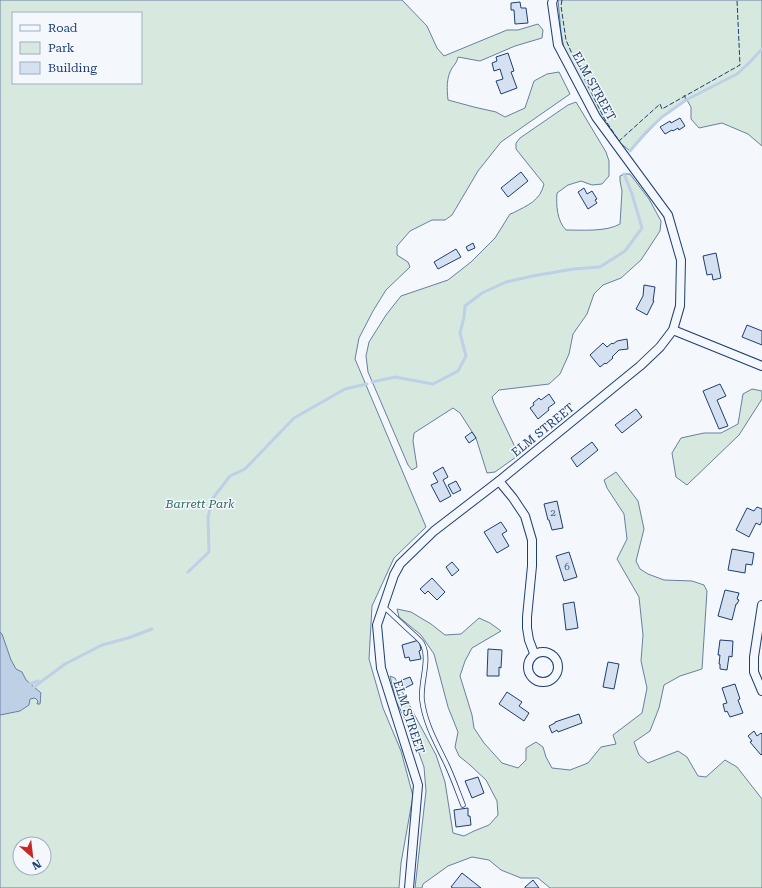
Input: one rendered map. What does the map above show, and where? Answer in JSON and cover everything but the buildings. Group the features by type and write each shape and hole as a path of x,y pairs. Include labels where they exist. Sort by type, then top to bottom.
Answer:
{"street":[{"name":"ELM STREET","path":"409,888 418,785 381,668 377,625 394,576 400,564 434,531 499,481 640,366 660,347 673,330 680,306 680,260 668,215 592,111 558,44 552,0"},
{"path":"673,330 762,366"},
{"path":"499,481 525,516 532,540 532,566 527,623 529,640 534,653"},
{"path":"762,605 754,657 754,672 762,692"}],"lane":[{"path":"384,607 421,642 426,658 422,684 422,699 425,713 429,727 448,766 463,805"}],"green space":[{"name":"Barrett Park","path":"0,0 402,0 427,26 437,48 444,56 507,30 518,30 538,24 543,30 542,38 515,46 480,61 458,57 448,80 448,100 496,112 505,117 525,108 534,81 547,74 559,72 570,94 501,142 478,171 452,215 445,220 432,220 410,231 397,246 397,255 408,262 410,267 386,290 373,311 359,338 355,359 426,527 394,558 372,606 369,659 383,708 401,751 413,796 401,863 399,888 0,888"},
{"path":"558,0 762,0 762,146 748,134 722,123 699,128 691,119 691,107 684,95 686,100 662,117 630,151 619,142 604,123 575,72 564,49"},
{"path":"576,102 606,152 609,161 609,176 602,184 592,185 581,181 568,185 557,193 558,213 563,226 566,230 594,230 614,227 620,224 622,191 620,176 630,174 649,199 661,221 660,231 641,260 621,278 603,285 594,294 587,314 573,334 569,354 560,374 549,384 499,390 492,397 515,447 516,457 495,472 487,473 476,438 460,413 453,408 414,433 413,441 417,467 412,470 408,465 368,372 366,356 369,342 386,315 401,296 448,280 471,262 495,238 510,214 533,202 540,195 544,184 516,149 516,143 520,138 568,105"},
{"path":"752,389 762,391 762,399 739,435 687,485 676,477 672,453 681,438 704,433 721,433 738,424 743,394"},
{"path":"616,472 638,501 644,529 636,561 640,569 648,574 664,580 692,581 704,585 707,591 702,669 680,676 664,685 659,708 650,731 634,742 639,755 648,763 678,751 687,757 698,776 706,777 725,760 737,767 762,799 762,888 550,888 538,878 521,878 501,870 489,860 472,857 448,866 423,884 422,888 415,888 426,791 424,767 411,731 396,701 390,676 395,678 436,755 445,782 453,833 464,836 489,825 498,815 497,801 486,780 459,756 455,747 458,732 448,707 434,654 421,635 399,617 397,609 411,612 431,624 445,635 461,634 479,618 490,623 501,631 472,648 465,661 460,676 472,715 474,728 484,743 502,763 518,768 526,760 526,748 536,742 543,747 552,768 570,770 588,763 601,747 616,744 613,735 642,713 647,688 641,661 643,635 639,597 617,559 627,539 624,514 607,488 604,480"}],"water":[{"path":"0,632 16,669 22,672 26,680 41,693 40,704 37,704 38,701 35,698 30,699 29,705 20,711 0,715"}],"waterway":[{"path":"630,151 646,132 662,117 686,100 737,74 762,49"},
{"path":"372,382 395,377 433,384 458,371 466,356 460,333 465,306 482,293 506,282 533,276 573,269 600,267 625,251 642,228 632,194 624,174"},
{"path":"188,572 209,552 208,517 213,498 230,476 245,469 294,418 345,389 367,384"},
{"path":"34,687 65,664 102,645 128,638 152,629"},
{"path":"27,685 38,681"}],"fence":[{"path":"562,0 561,6 566,40 604,118 619,141 660,104 662,109 740,65 737,0"}]}
